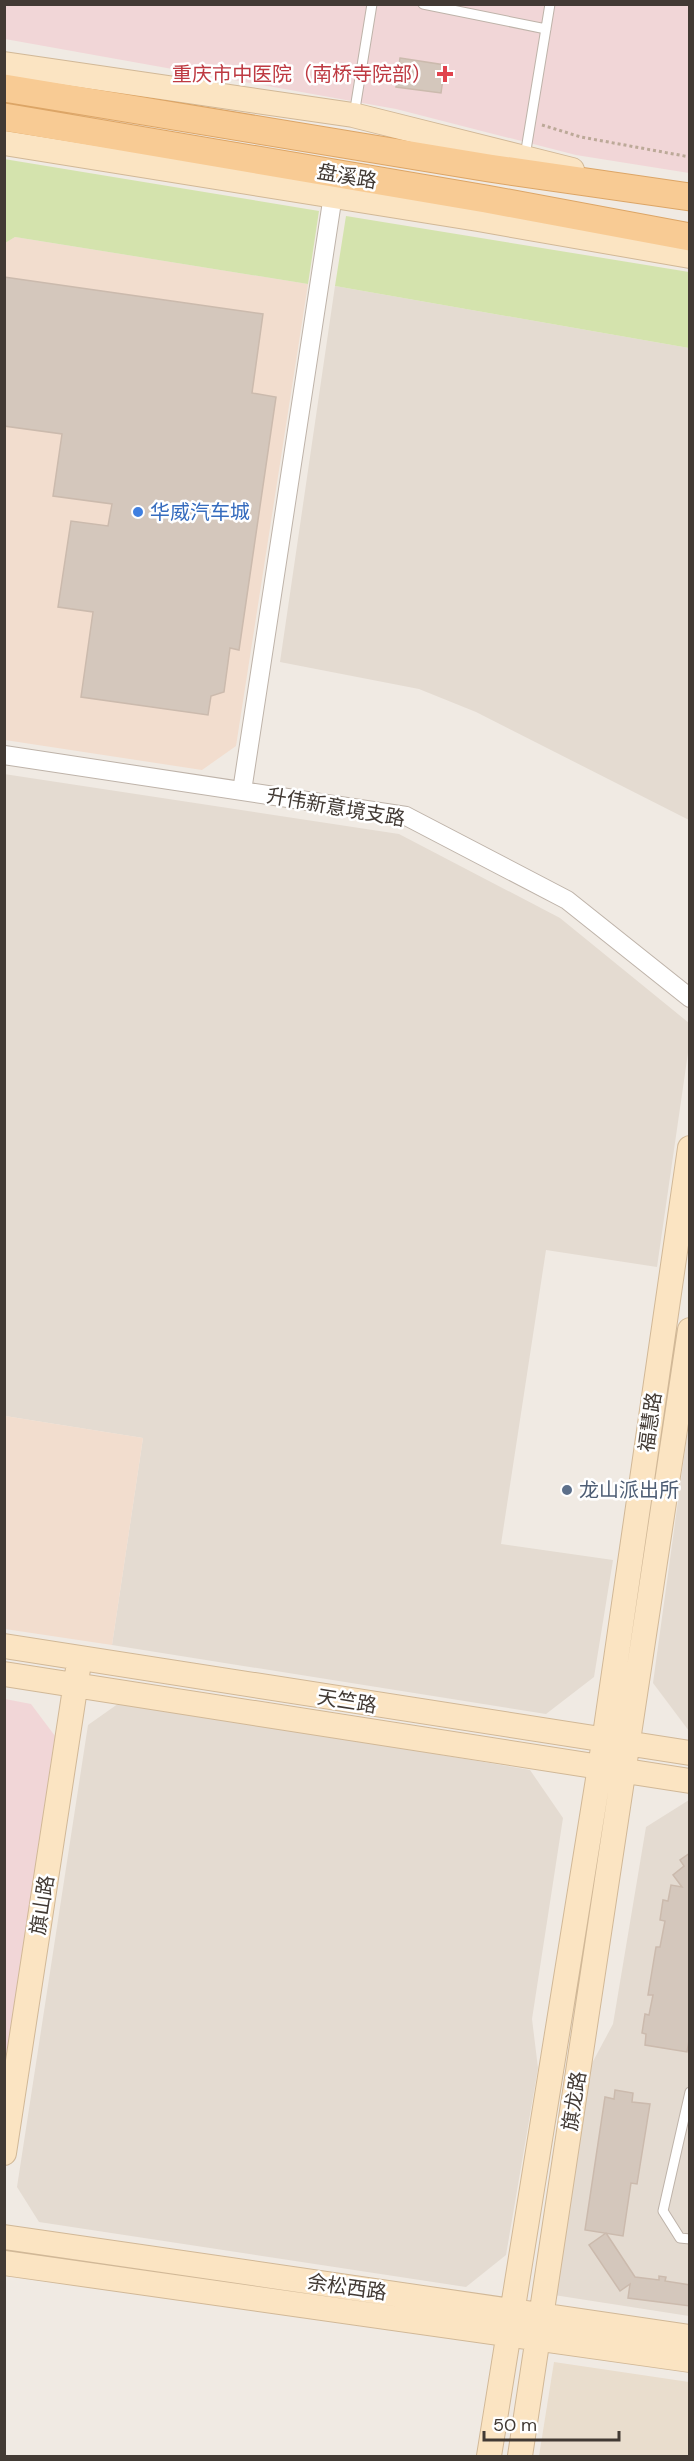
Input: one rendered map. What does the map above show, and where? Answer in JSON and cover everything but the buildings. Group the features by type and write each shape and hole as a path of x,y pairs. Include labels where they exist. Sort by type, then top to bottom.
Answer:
{"main road":[{"path":"4,64 354,115 677,195"},
{"name":"盘溪路","path":"4,88 489,168 677,195"},
{"name":"盘溪路","path":"4,117 486,199 690,237"},
{"path":"4,143 333,195 690,256"},
{"name":"福慧路","path":"489,2457 604,1742 690,1148"},
{"name":"福慧路","path":"627,1745 690,1330"},
{"name":"天竺路","path":"4,1646 690,1754"},
{"name":"旗山路","path":"4,2153 79,1658"},
{"name":"天竺路","path":"4,1674 690,1781"},
{"name":"旗龙路","path":"520,2457 627,1745"},
{"name":"余松西路","path":"4,2237 510,2323"},
{"name":"余松西路","path":"4,2262 539,2327 690,2337"},
{"name":"余松西路","path":"539,2327 690,2360"}],"street":[{"path":"242,791 333,195"},
{"name":"升伟新意境支路","path":"4,755 406,816 567,900 690,998"}],"lane":[{"path":"354,115 372,4"},
{"path":"423,4 546,28"},
{"path":"525,158 550,4"},
{"path":"690,2092 663,2211 680,2238 690,2239"}],"path":[{"path":"531,121 581,137 690,157"}],"shaded area":[{"name":"重庆市中医院（南桥寺院部）","path":"4,5 689,5 689,173 576,155 396,109 5,39"},
{"name":"华威汽车城","path":"15,237 308,284 236,746 202,770 5,740 4,243"},
{"path":"335,286 689,348 689,820 476,712 419,689 280,662"},
{"path":"4,774 399,834 560,918 689,1023 689,1046 657,1267 546,1250 501,1544 613,1560 594,1677 546,1714 112,1645 143,1438 5,1416"},
{"path":"5,1416 143,1438 112,1645 5,1629"},
{"path":"689,1421 689,1731 653,1683"},
{"path":"5,1699 31,1704 55,1736 5,2066"},
{"path":"122,1701 530,1770 563,1818 532,2019 538,2068 506,2255 466,2287 39,2222 17,2187 88,1725"},
{"path":"689,1800 689,2316 554,2295 590,2067 613,2024 646,1827"},
{"path":"554,2362 689,2382 689,2456 539,2456"}],"green space":[{"path":"4,159 319,211 308,284 15,237 5,243"},
{"path":"346,216 689,272 689,348 335,286"}],"place":[{"name":"重庆市中医院（南桥寺院部）","path":"445,74"},
{"name":"华威汽车城","path":"138,512"},
{"name":"龙山派出所","path":"567,1490"}]}
